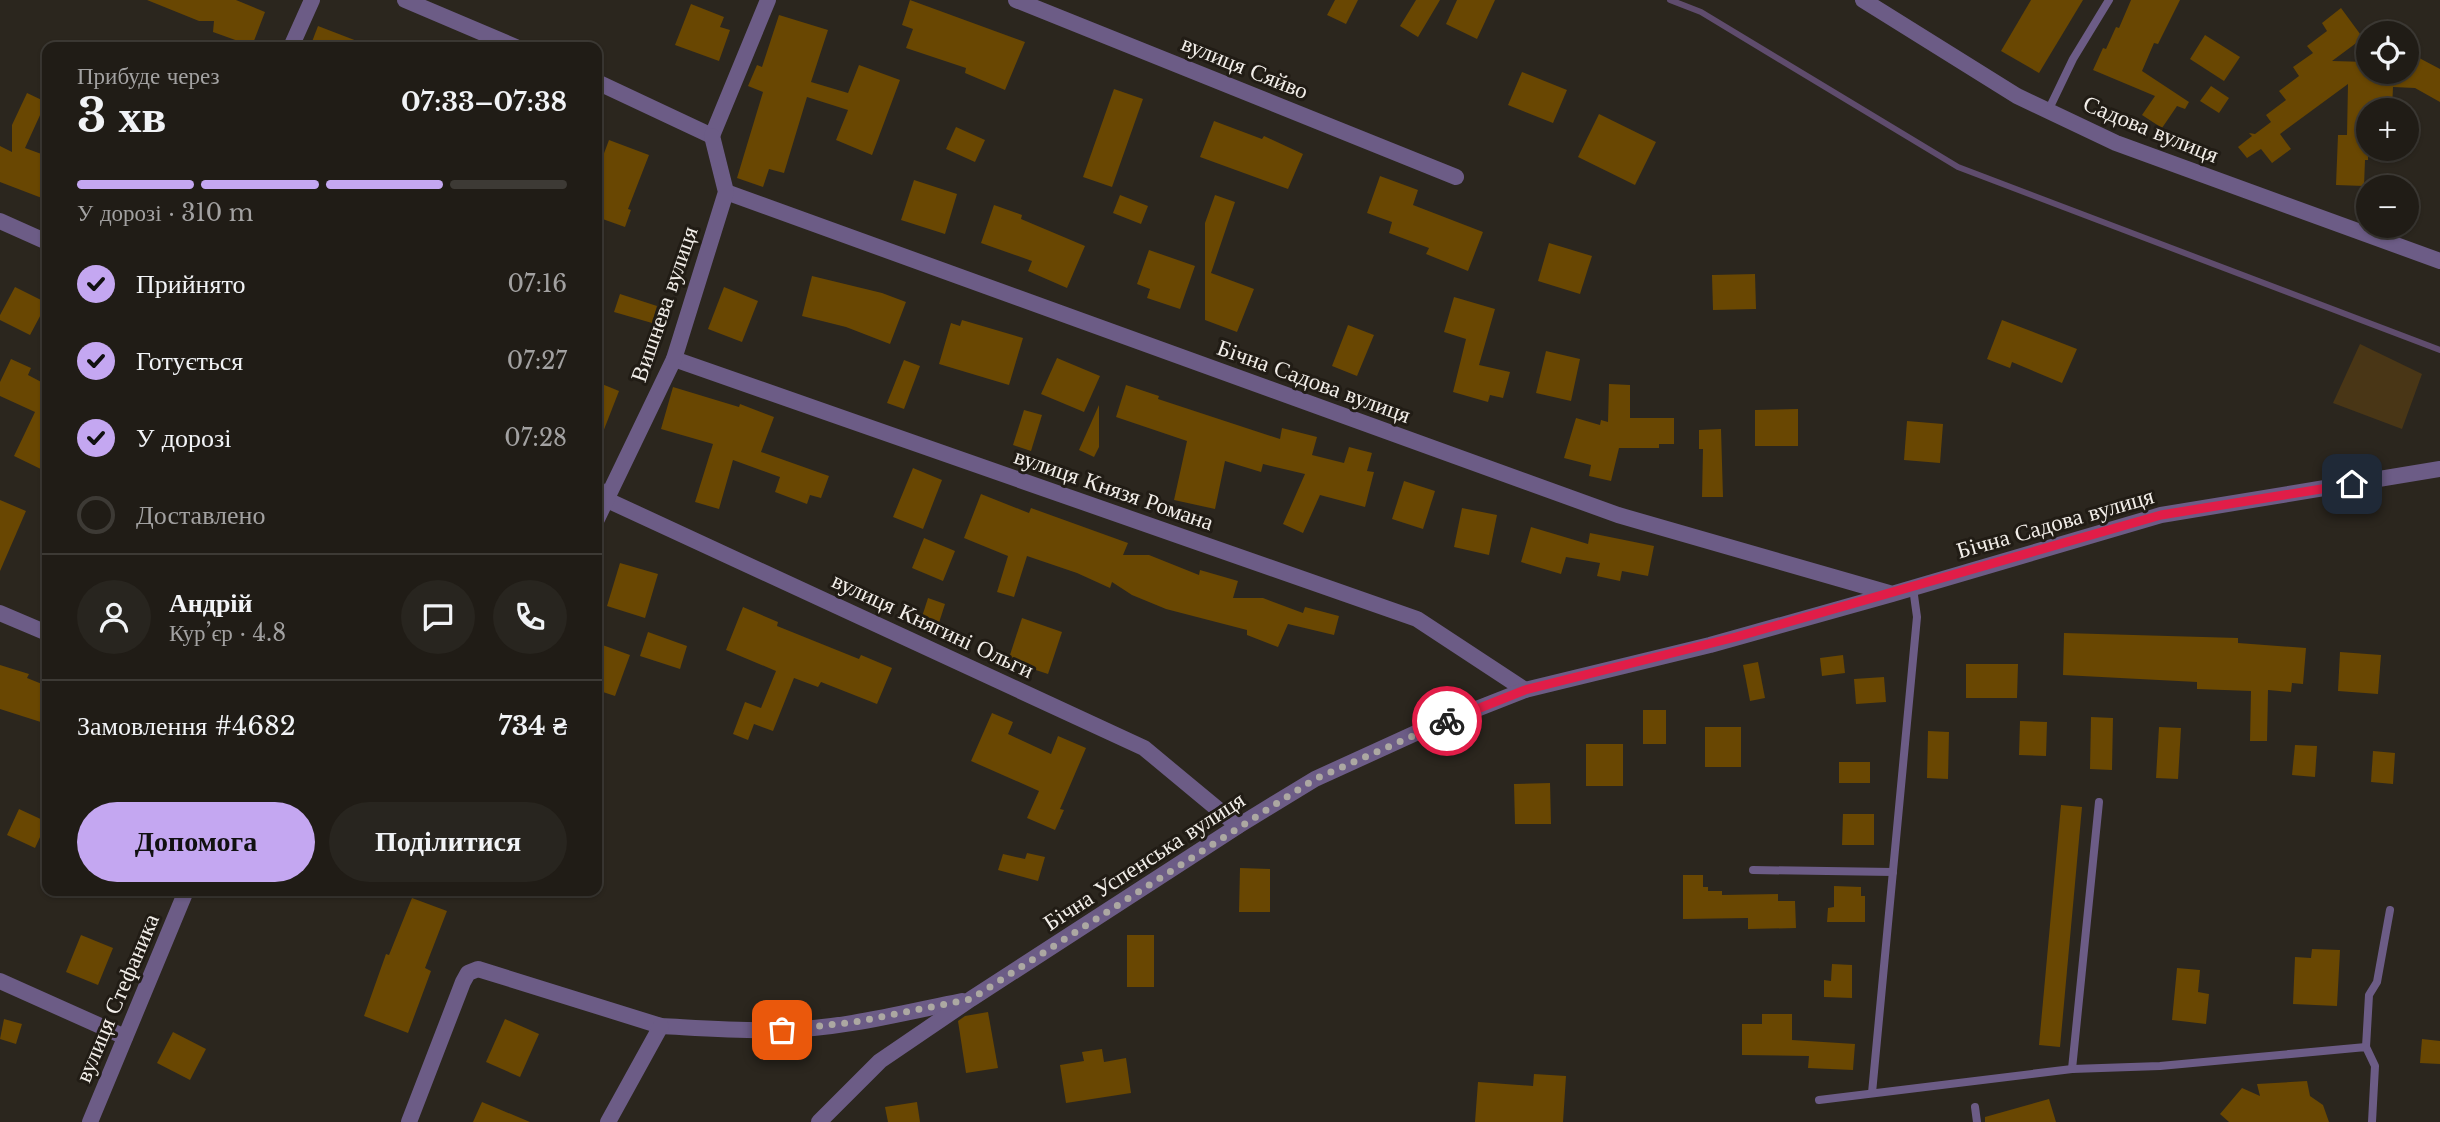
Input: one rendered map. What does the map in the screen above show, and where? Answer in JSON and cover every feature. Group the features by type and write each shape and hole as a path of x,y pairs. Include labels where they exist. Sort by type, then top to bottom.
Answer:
{"street":[{"path":"293,42 312,0"},
{"path":"405,0 504,42"},
{"path":"726,192 712,136 768,0"},
{"name":"вулиця Сяйво","path":"1016,0 1456,177"},
{"name":"Садова вулиця","path":"1863,0 2017,96 2116,143 2440,261"},
{"path":"602,84 712,136"},
{"name":"Вишнева вулиця","path":"602,491 674,359 726,192"},
{"name":"Бічна Садова вулиця","path":"726,192 1618,515 1892,594"},
{"path":"0,221 42,240"},
{"name":"вулиця Князя Романа","path":"674,359 1417,619 1525,690"},
{"name":"Бічна Садова вулиця","path":"1525,690 1710,645 2161,515 2440,469"},
{"name":"вулиця Княгині Ольги","path":"602,493 1144,748 1238,826"},
{"path":"0,613 42,631"},
{"name":"Бічна Успенська вулиця","path":"819,1122 880,1061 1238,826 1315,779 1418,732 1525,690"},
{"name":"вулиця Стефаника","path":"90,1122 184,896"},
{"path":"409,1122 463,982 468,973 478,969 661,1026 782,1030 855,1022 971,999"},
{"path":"0,981 125,1037"},
{"path":"608,1122 661,1026"}],"lane":[{"path":"2048,111 2073,58 2109,0"},
{"path":"1872,1093 1917,617 1913,588"},
{"path":"2072,1069 2099,802"},
{"path":"1753,870 1893,872"},
{"path":"2372,1122 2375,1066 2365,1047 2369,995 2377,982 2390,911"},
{"path":"1819,1100 2072,1069 2160,1066 2365,1047"},
{"path":"1975,1107 1977,1122"}],"shaded area":[{"path":"2360,344 2422,374 2402,429 2333,403"}],"building":[{"path":"147,0 236,0 265,12 254,42 241,42 213,32 214,21 199,21"},
{"path":"910,0 1025,42 1005,90 965,73 966,68 906,48 913,29 902,25"},
{"path":"1335,0 1358,0 1346,24 1327,15"},
{"path":"1416,0 1440,0 1418,37 1400,26"},
{"path":"1457,0 1495,0 1477,39 1446,24"},
{"path":"2031,0 2083,0 2039,73 2001,51"},
{"path":"2131,0 2180,0 2158,44 2154,43 2142,71 2189,102 2185,109 2177,106 2162,128 2142,115 2155,96 2093,70 2116,27 2119,28"},
{"path":"691,4 724,17 720,27 730,30 719,61 675,45"},
{"path":"2341,8 2356,28 2356,43 2332,61 2356,62 2356,84 2419,84 2419,58 2440,69 2440,102 2415,88 2393,87 2393,98 2356,98 2356,161 2365,161 2364,175 2356,175 2356,186 2336,185 2338,135 2347,135 2348,84 2280,134 2291,149 2272,163 2261,149 2247,158 2238,147 2252,136 2249,133 2255,134 2271,122 2266,115 2286,100 2279,91 2299,76 2293,67 2313,53 2307,46 2327,31 2322,23"},
{"path":"779,15 828,30 811,82 848,93 859,65 900,80 872,155 836,140 848,110 807,97 784,173 769,169 763,187 737,178 763,92 748,86 757,65 762,67"},
{"path":"318,26 360,42 312,42"},
{"path":"2205,35 2240,57 2224,81 2190,59"},
{"path":"1522,72 1567,90 1553,123 1508,105"},
{"path":"2211,86 2229,98 2219,113 2200,101"},
{"path":"1114,89 1143,99 1112,187 1083,177"},
{"path":"27,93 42,100 42,111 25,148 42,154 42,198 0,182 0,146 12,152 12,125"},
{"path":"1599,114 1656,142 1635,185 1578,157"},
{"path":"1214,121 1262,139 1264,136 1303,154 1288,189 1200,157"},
{"path":"956,127 985,140 975,162 946,149"},
{"path":"609,140 649,155 628,209 631,210 625,227 602,219 602,159"},
{"path":"1380,176 1418,190 1413,205 1483,232 1468,271 1426,254 1429,248 1389,233 1392,222 1367,213"},
{"path":"914,180 957,194 945,234 901,220"},
{"path":"1120,195 1148,206 1141,224 1113,213"},
{"path":"1215,195 1235,202 1211,273 1254,289 1237,332 1205,320 1205,223"},
{"path":"994,205 1022,215 1021,219 1085,246 1067,288 1028,271 1032,261 981,243"},
{"path":"1549,243 1592,256 1580,294 1538,281"},
{"path":"1149,250 1195,266 1180,309 1147,298 1150,289 1137,284"},
{"path":"1755,274 1756,309 1713,310 1712,275"},
{"path":"812,276 882,293 906,302 890,344 846,327 802,316"},
{"path":"15,287 42,300 42,312 30,335 0,320"},
{"path":"724,287 758,301 742,342 708,329"},
{"path":"620,294 657,306 652,323 614,312"},
{"path":"1454,297 1495,309 1479,365 1510,372 1503,398 1490,395 1488,402 1453,392 1466,339 1444,332"},
{"path":"962,320 1023,338 1009,385 939,364 951,323 960,326"},
{"path":"2002,320 2077,349 2062,383 2012,362 2010,368 1987,359"},
{"path":"1348,325 1374,335 1357,376 1332,366"},
{"path":"1546,351 1580,359 1571,401 1536,393"},
{"path":"1057,358 1100,376 1084,412 1041,394"},
{"path":"11,359 31,368 28,375 42,382 42,470 14,456 35,412 0,396 0,382"},
{"path":"904,360 920,366 904,409 887,403"},
{"path":"602,384 619,391 602,435"},
{"path":"1609,384 1630,385 1630,418 1674,418 1674,444 1659,444 1659,448 1619,448 1611,481 1589,476 1591,465 1564,458 1576,418 1600,425 1601,420 1608,422"},
{"path":"1126,385 1159,396 1158,399 1280,439 1282,428 1317,437 1312,455 1344,463 1349,447 1372,453 1367,471 1374,472 1365,507 1320,495 1303,533 1283,524 1305,474 1263,464 1261,472 1225,461 1215,509 1174,500 1187,441 1116,417"},
{"path":"673,387 739,407 740,404 774,417 761,452 829,476 821,498 810,495 807,504 775,492 780,477 733,460 719,509 695,502 713,444 661,429"},
{"path":"1099,405 1099,447 1094,457 1079,450"},
{"path":"1798,409 1798,446 1755,446 1755,410"},
{"path":"1024,410 1042,415 1031,451 1013,445"},
{"path":"1907,421 1943,424 1940,463 1904,460"},
{"path":"1721,429 1723,497 1702,497 1703,449 1699,449 1699,430"},
{"path":"913,468 942,480 923,529 893,517"},
{"path":"1404,481 1435,491 1423,529 1392,519"},
{"path":"981,494 1029,513 1031,508 1128,543 1123,555 1149,555 1199,575 1200,570 1238,581 1233,598 1263,598 1303,613 1305,607 1339,616 1334,635 1288,624 1278,647 1247,635 1247,630 1166,609 1132,595 1112,582 1110,588 1077,573 1027,556 1014,597 997,592 1008,556 964,538"},
{"path":"0,500 26,511 0,571"},
{"path":"1462,508 1497,515 1489,555 1454,547"},
{"path":"1531,527 1588,544 1590,533 1654,546 1648,576 1622,571 1620,581 1597,576 1600,563 1566,557 1561,574 1521,562"},
{"path":"924,538 955,551 943,581 912,568"},
{"path":"620,563 658,574 645,618 607,606"},
{"path":"928,598 945,604 937,629 920,623"},
{"path":"743,607 778,622 777,626 859,659 861,655 892,668 877,704 821,682 818,687 794,678 773,731 754,724 748,740 733,734 745,702 761,708 776,671 726,650"},
{"path":"1022,618 1062,632 1048,674 1008,661"},
{"path":"648,632 687,646 680,669 640,656"},
{"path":"2064,633 2238,638 2238,643 2306,648 2303,684 2292,683 2291,692 2268,690 2267,741 2250,741 2251,691 2197,689 2197,682 2063,675"},
{"path":"602,645 630,655 615,696 602,692"},
{"path":"2340,652 2381,655 2378,694 2338,691"},
{"path":"1843,655 1845,673 1822,676 1820,658"},
{"path":"1758,662 1765,698 1750,701 1743,665"},
{"path":"1966,664 2018,664 2017,698 1966,698"},
{"path":"0,665 29,674 27,678 42,684 42,722 0,709"},
{"path":"1884,677 1886,702 1856,704 1854,679"},
{"path":"1643,710 1666,710 1666,744 1643,744"},
{"path":"992,713 1013,722 1008,734 1051,754 1058,736 1086,748 1060,809 1064,810 1055,830 1027,818 1039,791 971,761"},
{"path":"2091,717 2113,718 2112,770 2090,769"},
{"path":"2020,721 2047,722 2046,756 2019,755"},
{"path":"1705,727 1741,727 1741,767 1705,767"},
{"path":"2159,727 2181,728 2178,779 2156,778"},
{"path":"1928,731 1949,732 1948,779 1927,778"},
{"path":"1586,744 1623,744 1623,786 1586,786"},
{"path":"2295,745 2317,746 2315,777 2292,775"},
{"path":"2373,751 2395,753 2393,784 2371,782"},
{"path":"1839,762 1870,762 1870,783 1839,783"},
{"path":"1550,783 1551,824 1515,824 1514,784"},
{"path":"2061,805 2082,807 2060,1047 2039,1045"},
{"path":"19,809 42,820 42,833 35,848 7,835"},
{"path":"1843,814 1874,814 1874,845 1842,845"},
{"path":"1027,853 1045,857 1038,881 998,870 1003,854 1025,859"},
{"path":"1240,868 1270,869 1270,912 1239,912"},
{"path":"1683,875 1703,875 1703,887 1708,887 1708,891 1722,891 1722,895 1778,894 1778,901 1795,901 1796,928 1748,929 1748,918 1683,919"},
{"path":"1834,886 1861,887 1861,896 1865,896 1865,922 1827,922 1828,908 1834,907"},
{"path":"412,898 447,911 425,968 431,971 408,1033 364,1016 386,954 389,955"},
{"path":"81,935 113,948 98,985 66,972"},
{"path":"1127,935 1154,935 1154,987 1127,987"},
{"path":"2312,949 2340,950 2337,1006 2293,1004 2295,957 2311,958"},
{"path":"1832,964 1852,965 1852,998 1824,997 1824,980 1831,981"},
{"path":"2177,968 2200,970 2198,992 2209,994 2206,1024 2172,1020"},
{"path":"988,1012 998,1068 966,1073 958,1021 965,1016"},
{"path":"1762,1014 1792,1014 1792,1040 1855,1044 1853,1070 1808,1068 1809,1056 1742,1055 1742,1024 1762,1024"},
{"path":"4,1019 22,1024 16,1044 0,1039"},
{"path":"505,1019 539,1034 520,1077 486,1062"},
{"path":"173,1032 206,1049 190,1080 157,1063"},
{"path":"2422,1039 2440,1041 2440,1064 2420,1063"},
{"path":"1102,1049 1104,1062 1126,1058 1131,1093 1066,1103 1060,1065 1084,1061 1082,1052"},
{"path":"1534,1074 1566,1076 1563,1122 1475,1122 1478,1082 1533,1086"},
{"path":"2307,1081 2310,1096 2323,1105 2329,1122 2229,1122 2220,1114 2242,1088 2260,1096 2257,1084"},
{"path":"2049,1099 2056,1122 1985,1122 1985,1117"},
{"path":"482,1102 530,1122 473,1122"},
{"path":"917,1102 920,1122 888,1122 885,1107"}],"waterway":[{"path":"1670,0 1701,12 1958,167 2440,350"}],"way so far":[{"path":"782,1030 855,1022 971,999 1315,779 1447,721"}],"route":[{"path":"1447,721 1525,690 1710,645 2161,515 2352,484"}]}
